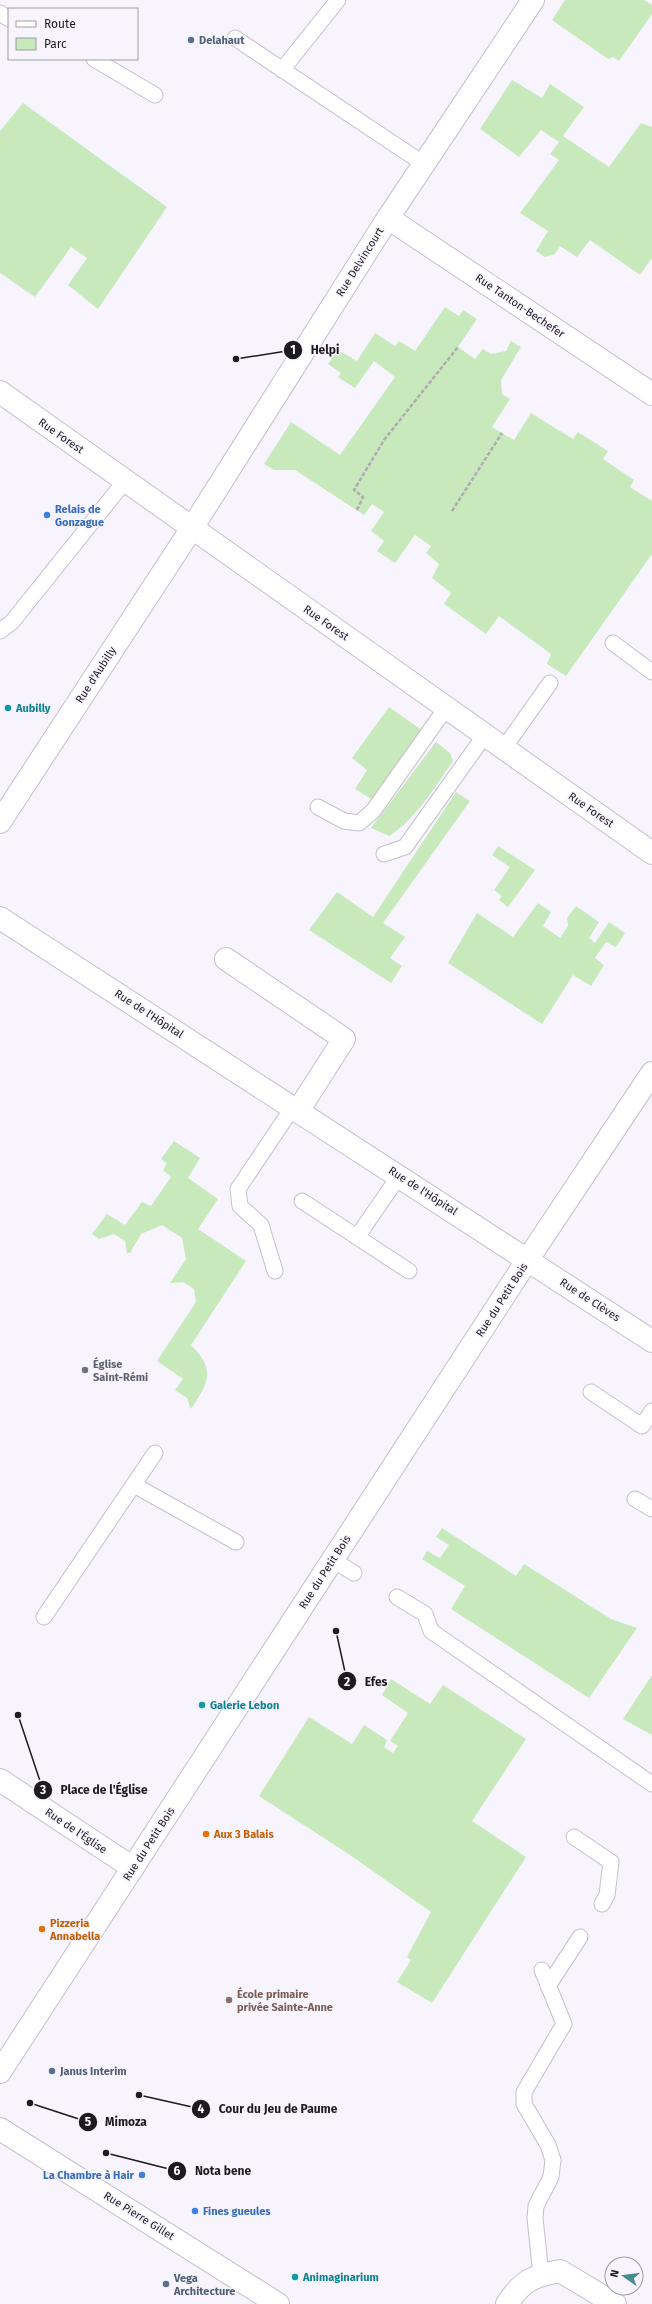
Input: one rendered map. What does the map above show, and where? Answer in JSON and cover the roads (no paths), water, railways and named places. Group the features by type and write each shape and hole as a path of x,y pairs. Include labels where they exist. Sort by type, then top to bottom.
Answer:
{"street":[{"name":"Rue Delvincourt","path":"192,528 388,218 533,0"},
{"name":"Rue Tanton-Bechefer","path":"388,218 652,394"},
{"name":"Rue Forest","path":"0,392 652,853"},
{"name":"Rue d'Aubilly","path":"0,822 192,528"},
{"name":"Rue de l'Hôpital","path":"0,918 528,1259"},
{"path":"226,959 344,1039 296,1109"},
{"name":"Rue du Petit Bois","path":"0,2072 334,1560 528,1259 652,1073"},
{"name":"Rue de Clèves","path":"528,1259 652,1341"},
{"name":"Rue de l'Église","path":"0,1780 133,1868"},
{"name":"Rue Pierre Gillet","path":"0,2129 278,2304"},
{"path":"507,2304 518,2287 526,2280 560,2271 615,2304"}],"lane":[{"path":"282,70 338,0"},
{"path":"235,38 424,164"},
{"path":"96,60 156,95"},
{"path":"0,631 12,622 125,481"},
{"path":"613,643 652,672"},
{"path":"504,748 550,683"},
{"path":"318,807 344,821 359,823 373,812 446,708"},
{"path":"384,854 405,848 485,735"},
{"path":"275,1271 260,1225 240,1206 238,1189 296,1109"},
{"path":"357,1237 400,1176"},
{"path":"302,1201 409,1271"},
{"path":"591,1392 642,1426 652,1411"},
{"path":"44,1617 155,1453"},
{"path":"134,1485 236,1542"},
{"path":"635,1499 652,1510"},
{"path":"334,1560 354,1573"},
{"path":"397,1597 425,1614 431,1631 652,1784"},
{"path":"574,1837 612,1862 607,1895 602,1904"},
{"path":"548,1986 580,1938"},
{"path":"541,2275 535,2218 536,2206 551,2177 553,2160 548,2145 524,2104 524,2092 564,2024 542,1970"}],"place":[{"name":"Delahaut","path":"191,40"},
{"name":"Helpi","path":"236,359"},
{"name":"Relais de Gonzague","path":"47,515"},
{"name":"Aubilly","path":"8,708"},
{"name":"Église Saint-Rémi","path":"85,1370"},
{"name":"Efes","path":"336,1631"},
{"name":"Galerie Lebon","path":"202,1705"},
{"name":"Place de l'Église","path":"18,1715"},
{"name":"Aux 3 Balais","path":"206,1834"},
{"name":"Pizzeria Annabella","path":"42,1929"},
{"name":"École primaire privée Sainte-Anne","path":"229,2000"},
{"name":"Janus Interim","path":"52,2071"},
{"name":"Cour du Jeu de Paume","path":"139,2095"},
{"name":"Mimoza","path":"30,2103"},
{"name":"Nota bene","path":"106,2153"},
{"name":"La Chambre à Hair","path":"142,2175"},
{"name":"Fines gueules","path":"195,2211"},
{"name":"Animaginarium","path":"295,2277"},
{"name":"Vega Architecture","path":"166,2284"}]}
